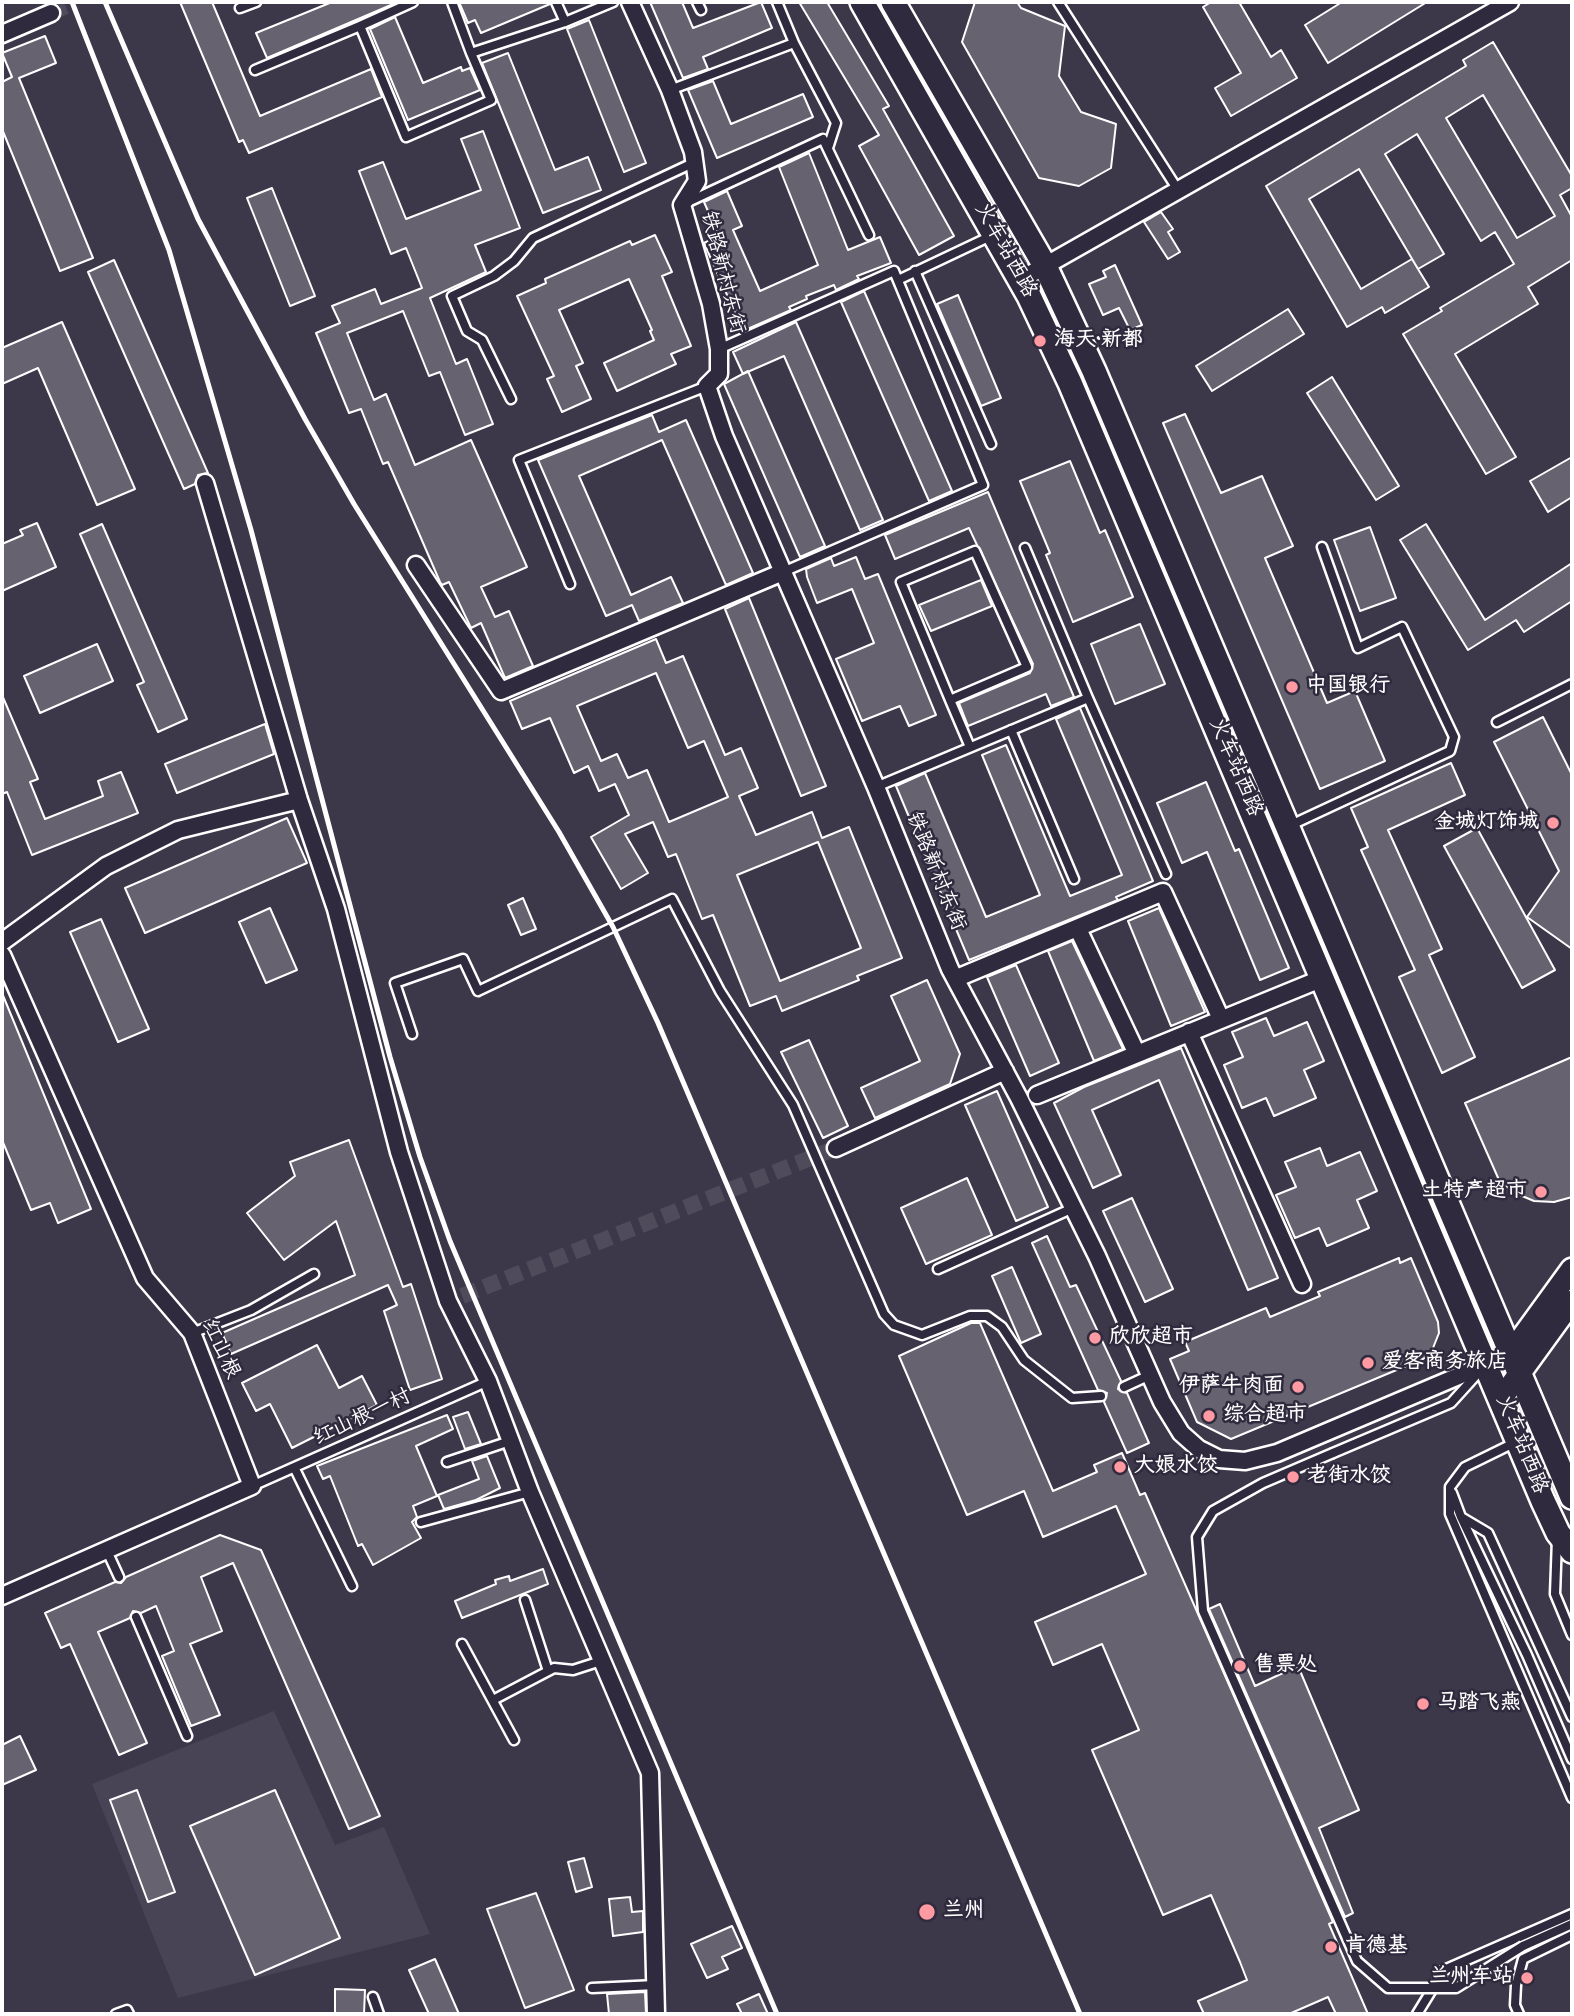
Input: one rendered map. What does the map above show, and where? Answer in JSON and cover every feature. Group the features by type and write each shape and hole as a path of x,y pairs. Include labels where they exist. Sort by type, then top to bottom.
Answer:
{"main road":[{"name":"火车站西路","path":"862,2 995,235 1070,383 1558,1533 1572,1551"},
{"name":"火车站西路","path":"893,2 1045,266 1094,371 1572,1497"},
{"path":"1487,1364 1511,1353"}],"street":[{"path":"630,2 670,90 695,162"},
{"path":"1020,281 1510,2"},
{"path":"2,34 51,12"},
{"name":"铁路新村东街","path":"695,162 697,181 682,205 711,304 719,349 719,374 707,386 724,436 957,978 1073,1208 1150,1375 1181,1433 1199,1449 1219,1459 1245,1461 1277,1453 1487,1364"},
{"path":"205,483 299,800 336,909 399,1152 530,1492 650,1773 656,2014"},
{"path":"416,565 501,691 783,572"},
{"path":"2,942 106,866 166,836 299,800"},
{"path":"957,978 1163,892 1222,1019"},
{"path":"1078,929 1137,1054"},
{"name":"红山根","path":"2,955 145,1278 192,1333 252,1486"},
{"path":"1037,1095 1323,978"},
{"path":"1189,1032 1302,1284"},
{"path":"836,1147 1005,1071"},
{"path":"1511,1353 1572,1269"},
{"path":"1501,1399 1572,1301"},
{"path":"2,1596 252,1486"}],"lane":[{"path":"240,8 256,2"},
{"path":"255,70 414,2"},
{"path":"360,26 406,137 491,100 452,2"},
{"path":"556,2 565,22"},
{"path":"471,53 565,22 613,2"},
{"path":"777,2 794,43 836,123 828,148"},
{"path":"1058,2 1178,190"},
{"path":"670,90 794,43"},
{"path":"682,205 823,139 869,235"},
{"path":"511,399 482,340 467,331 452,296 494,276 513,261 533,238 695,162"},
{"path":"898,280 995,235"},
{"path":"719,349 894,271 984,485 783,572"},
{"path":"915,271 990,444"},
{"path":"570,584 519,460 707,386"},
{"path":"1288,826 1450,751 1454,737 1402,627 1358,648 1322,547"},
{"path":"1025,548 1166,874"},
{"path":"950,700 1027,667 975,551 901,582 950,700 970,747"},
{"path":"1497,722 1572,684"},
{"path":"876,787 1088,698"},
{"path":"1011,730 1074,879"},
{"path":"412,1034 396,984 463,959 478,992 672,899 720,991 793,1105 884,1314 907,1332 922,1335 970,1316 988,1317 1002,1327 1024,1360 1072,1398 1101,1396"},
{"path":"938,1269 1073,1208"},
{"path":"192,1333 251,1310 314,1274"},
{"path":"1487,1364 1451,1403 1263,1483 1213,1511 1197,1537 1203,1611 1357,1961 1388,1988 1456,1988 1523,1946 1572,1924"},
{"path":"1124,1387 1150,1375"},
{"name":"红山根一村","path":"252,1486 488,1381"},
{"path":"1519,1440 1465,1467 1450,1487 1450,1514 1572,1798"},
{"path":"447,1462 510,1441"},
{"path":"295,1469 352,1586"},
{"path":"1450,1487 1461,1517 1527,1655 1572,1759"},
{"path":"421,1522 530,1492"},
{"path":"1461,1517 1488,1533 1572,1717"},
{"path":"1558,1533 1555,1594 1572,1635"},
{"path":"107,1551 119,1577"},
{"path":"525,1600 548,1671"},
{"path":"136,1617 187,1735"},
{"path":"462,1644 514,1740"},
{"path":"493,1700 554,1668 573,1670 604,1660"},
{"path":"1417,2014 1444,1970 1572,1913"},
{"path":"1519,2014 1515,2005 1516,1985 1522,1959 1572,1935"},
{"path":"592,1988 656,1985"},
{"path":"373,1997 379,2014"},
{"path":"116,2014 127,2010 128,2014"}],"shaded area":[{"path":"274,1711 335,1845 384,1827 430,1934 178,1998 92,1784"}],"building":[{"path":"180,2 212,2 260,116 371,69 382,97 249,153 243,140 239,142"},
{"path":"332,2 398,2 267,58 256,33"},
{"path":"459,2 550,4 481,33 475,20 468,23"},
{"path":"650,2 682,2 693,28 761,2 772,28 703,57 708,69 683,78"},
{"path":"799,2 827,2 889,106 883,109 954,236 919,255 859,146 879,135"},
{"path":"975,2 1017,2 1021,8 1065,26 1059,76 1081,112 1116,124 1111,168 1079,186 1039,178 962,42"},
{"path":"1211,2 1239,2 1271,57 1281,50 1297,78 1231,116 1215,88 1241,73 1203,7"},
{"path":"1342,2 1427,2 1328,63 1305,25"},
{"path":"395,17 423,83 461,67 462,71 470,68 480,90 408,120 370,29"},
{"path":"589,20 646,163 624,172 567,29"},
{"path":"45,36 56,63 19,78 93,258 60,271 2,129 2,82 12,77 2,53"},
{"path":"1493,42 1572,176 1572,188 1560,195 1572,217 1572,260 1528,287 1538,304 1455,354 1516,457 1486,474 1403,334 1442,311 1440,308 1514,264 1495,232 1481,241 1417,134 1385,154 1444,254 1418,269 1429,287 1385,313 1382,307 1347,327 1266,186 1466,66 1463,60","holes":["1483,95 1555,216 1517,238 1446,118","1359,169 1418,269 1412,259 1361,289 1309,199"]},
{"path":"508,53 555,170 588,157 601,190 543,213 482,63"},
{"path":"713,81 731,124 803,94 813,117 717,158 688,90"},
{"path":"483,131 520,228 475,245 486,272 430,298 456,364 467,359 493,424 465,435 440,372 429,376 403,311 347,333 374,400 386,394 415,465 471,440 527,567 481,587 495,617 509,611 533,666 505,678 481,623 471,628 449,582 442,585 440,582 388,462 383,464 361,409 349,413 316,333 340,323 332,306 375,289 381,304 422,288 406,248 391,254 359,171 383,162 406,219 481,190 461,139"},
{"path":"809,153 848,250 880,237 891,263 857,276 859,279 836,290 834,285 806,296 807,299 789,307 791,310 743,331 704,243 719,236 704,202 727,191 742,226 733,230 760,291 818,265 779,167"},
{"path":"272,188 315,296 290,306 247,198"},
{"path":"1161,212 1173,229 1168,232 1180,252 1168,259 1144,222"},
{"path":"655,235 672,272 662,276 691,346 671,354 676,364 617,391 604,363 654,340 629,279 559,310 583,363 576,366 591,399 562,412 547,379 554,376 517,296 546,283 545,279 630,241 632,245"},
{"path":"114,260 208,473 198,475 195,484 184,489 88,272"},
{"path":"1115,265 1142,325 1130,330 1119,308 1103,315 1089,284 1106,277 1103,271"},
{"path":"864,291 952,491 929,501 841,302"},
{"path":"958,295 1001,398 981,406 937,304"},
{"path":"1288,309 1304,334 1212,391 1196,366"},
{"path":"62,322 135,489 97,505 38,368 2,384 2,348"},
{"path":"796,322 883,520 860,530 784,356 743,374 733,352"},
{"path":"748,371 825,546 800,557 724,384"},
{"path":"1332,377 1399,486 1376,500 1307,393"},
{"path":"1185,414 1221,493 1262,476 1293,546 1265,558 1327,703 1355,691 1385,761 1320,789 1163,423"},
{"path":"652,415 659,432 686,420 753,573 726,585 662,440 579,476 631,595 671,577 683,603 639,621 632,605 606,616 538,460"},
{"path":"1572,457 1572,497 1548,512 1530,481"},
{"path":"1070,461 1100,533 1105,530 1133,597 1073,622 1046,555 1050,553 1020,481"},
{"path":"988,492 1074,697 1051,706 1046,694 968,726 959,703 1030,673 1033,664 969,528 895,559 885,535"},
{"path":"37,523 56,567 2,591 2,544 23,535 20,530"},
{"path":"102,524 187,719 158,732 137,685 144,682 80,534"},
{"path":"1426,524 1485,620 1572,563 1572,601 1524,632 1516,620 1468,650 1400,540"},
{"path":"1370,527 1396,598 1360,611 1334,540"},
{"path":"856,557 865,579 878,574 936,715 909,726 900,706 862,721 836,659 874,643 852,589 817,603 807,577 806,569 831,558 834,566"},
{"path":"981,580 992,606 931,631 919,605"},
{"path":"749,598 826,786 801,796 725,609"},
{"path":"1140,624 1165,684 1115,704 1091,644"},
{"path":"656,639 666,663 683,656 725,755 741,748 758,788 739,796 756,835 812,812 822,838 849,827 902,958 857,976 859,980 782,1011 776,996 750,1006 713,915 702,919 676,854 668,857 653,822 625,834 648,873 621,889 591,837 629,815 615,784 599,791 588,766 574,773 550,718 522,729 510,701","holes":["656,673 688,748 704,741 728,797 669,822 647,770 628,778 617,754 601,761 577,706","818,842 861,948 780,981 737,875"]},
{"path":"97,644 113,681 40,713 24,676"},
{"path":"2,695 38,779 30,782 45,819 103,796 98,781 121,772 138,813 32,855 7,792 2,794"},
{"path":"1080,708 1153,881 1116,897 1118,900 969,960 896,786 925,773 986,917 1040,895 982,755 1006,745 1070,896 1122,875 1056,719"},
{"name":"金城灯饰城","path":"1543,717 1572,775 1572,949 1527,917 1559,871 1494,742"},
{"path":"265,724 274,754 177,793 165,764"},
{"path":"1451,763 1465,795 1388,830 1442,949 1429,955 1475,1057 1442,1073 1399,977 1415,970 1361,850 1368,847 1351,808"},
{"path":"1206,782 1235,851 1239,849 1289,968 1260,980 1207,852 1182,863 1157,803"},
{"path":"287,818 307,863 145,933 125,888"},
{"path":"1477,828 1555,970 1522,988 1444,846"},
{"path":"523,898 536,929 521,935 508,905"},
{"path":"270,908 297,970 266,983 239,922"},
{"path":"1159,908 1205,1012 1171,1026 1128,921"},
{"path":"101,919 149,1029 118,1042 70,932"},
{"path":"1072,941 1123,1049 1094,1061 1048,951"},
{"path":"1016,965 1059,1063 1030,1076 987,977"},
{"path":"927,980 960,1054 950,1084 875,1118 861,1088 920,1061 891,996"},
{"path":"2,993 91,1209 58,1223 50,1203 31,1210 2,1140"},
{"path":"1266,1018 1274,1036 1307,1022 1324,1061 1304,1070 1316,1098 1274,1116 1266,1098 1242,1108 1224,1065 1243,1057 1232,1032"},
{"path":"809,1040 848,1126 823,1138 781,1052"},
{"path":"1181,1048 1278,1278 1248,1290 1159,1080 1092,1110 1121,1175 1093,1188 1054,1103 1084,1087"},
{"path":"1572,1057 1572,1197 1554,1202 1534,1201 1515,1193 1499,1180 1465,1103"},
{"path":"997,1091 1048,1207 1016,1221 965,1105"},
{"path":"349,1140 403,1287 411,1284 442,1379 410,1390 384,1311 397,1305 388,1285 231,1354 222,1333 355,1275 336,1221 284,1260 247,1213 295,1176 290,1162"},
{"path":"1320,1148 1327,1166 1360,1152 1377,1191 1357,1200 1369,1228 1327,1246 1319,1228 1295,1238 1276,1195 1296,1187 1285,1162"},
{"path":"967,1178 992,1235 926,1264 901,1208"},
{"path":"1132,1198 1173,1289 1145,1302 1103,1211"},
{"path":"1047,1236 1070,1287 1076,1285 1121,1381 1118,1389 1127,1393 1149,1443 1127,1453 1104,1402 1107,1393 1098,1390 1032,1243"},
{"path":"1399,1258 1400,1263 1411,1258 1438,1322 1439,1333 1431,1353 1423,1359 1231,1439 1197,1422 1170,1359 1189,1351 1185,1342 1266,1308 1270,1317 1320,1296 1318,1292"},
{"path":"1012,1267 1041,1334 1021,1343 992,1276"},
{"path":"971,1323 980,1323 1053,1491 1097,1472 1094,1465 1122,1453 1140,1495 1145,1493 1333,1922 1329,1924 1368,2014 1336,2014 1328,1997 1289,2014 1204,2014 1198,2001 1247,1980 1240,1962 1211,1895 1163,1915 1092,1750 1139,1730 1102,1644 1053,1665 1035,1622 1146,1574 1116,1506 1043,1537 1024,1491 967,1515 899,1356"},
{"path":"317,1345 339,1388 362,1376 377,1405 292,1448 270,1404 256,1411 242,1383"},
{"path":"468,1412 481,1444 465,1449 453,1417"},
{"path":"447,1415 453,1429 416,1446 437,1496 413,1506 417,1517 412,1522 421,1538 373,1565 362,1544 358,1546 330,1476 323,1479 317,1466"},
{"path":"487,1456 500,1488 476,1500 444,1509 438,1495 479,1479 472,1461"},
{"path":"220,1535 261,1550 380,1816 349,1829 233,1563 201,1577 222,1631 190,1644 220,1715 191,1726 162,1656 174,1651 156,1606 141,1613 133,1611 130,1618 98,1632 147,1743 119,1755 70,1644 61,1648 45,1613 115,1582 121,1583 126,1577"},
{"path":"543,1569 548,1584 462,1618 455,1601 496,1584 495,1580 509,1576 510,1581"},
{"path":"1220,1604 1255,1686 1298,1666 1359,1810 1319,1828 1353,1913 1345,1917 1209,1609"},
{"path":"20,1736 36,1770 2,1785 2,1745"},
{"path":"137,1790 175,1892 148,1902 110,1800"},
{"path":"275,1790 340,1938 255,1975 190,1826"},
{"path":"584,1858 592,1887 576,1892 568,1862"},
{"path":"536,1893 574,1990 525,2008 487,1909"},
{"path":"630,1897 632,1912 643,1911 643,1932 613,1936 609,1899"},
{"path":"732,1926 742,1948 722,1957 728,1969 707,1978 691,1944"},
{"path":"435,1959 459,2014 429,2014 409,1970"},
{"path":"335,1989 365,1990 364,2014 335,2014"},
{"path":"645,1992 646,2014 609,2014 607,1994"},
{"path":"759,1994 768,2014 742,2014 737,2004"}],"tunnel":[{"path":"51,13 75,2"},
{"path":"462,1296 836,1148"}],"railway":[{"path":"72,2 169,250 251,530 390,1057 420,1157 450,1241 777,2014"},
{"path":"105,2 198,219 305,419 354,504 559,832 613,927 658,1023 1080,2014"}],"place":[{"name":"海天·新都","path":"1040,341"},
{"name":"中国银行","path":"1292,687"},
{"name":"金城灯饰城","path":"1553,823"},
{"name":"土特产超市","path":"1541,1192"},
{"name":"欣欣超市","path":"1095,1338"},
{"name":"爱客商务旅店","path":"1368,1363"},
{"name":"伊萨牛肉面","path":"1298,1387"},
{"name":"综合超市","path":"1209,1416"},
{"name":"大娘水饺","path":"1120,1467"},
{"name":"老街水饺","path":"1293,1477"},
{"name":"售票处","path":"1240,1666"},
{"name":"马踏飞燕","path":"1423,1704"},
{"name":"兰州","path":"927,1912"},
{"name":"肯德基","path":"1331,1947"},
{"name":"兰州车站","path":"1527,1978"}]}
